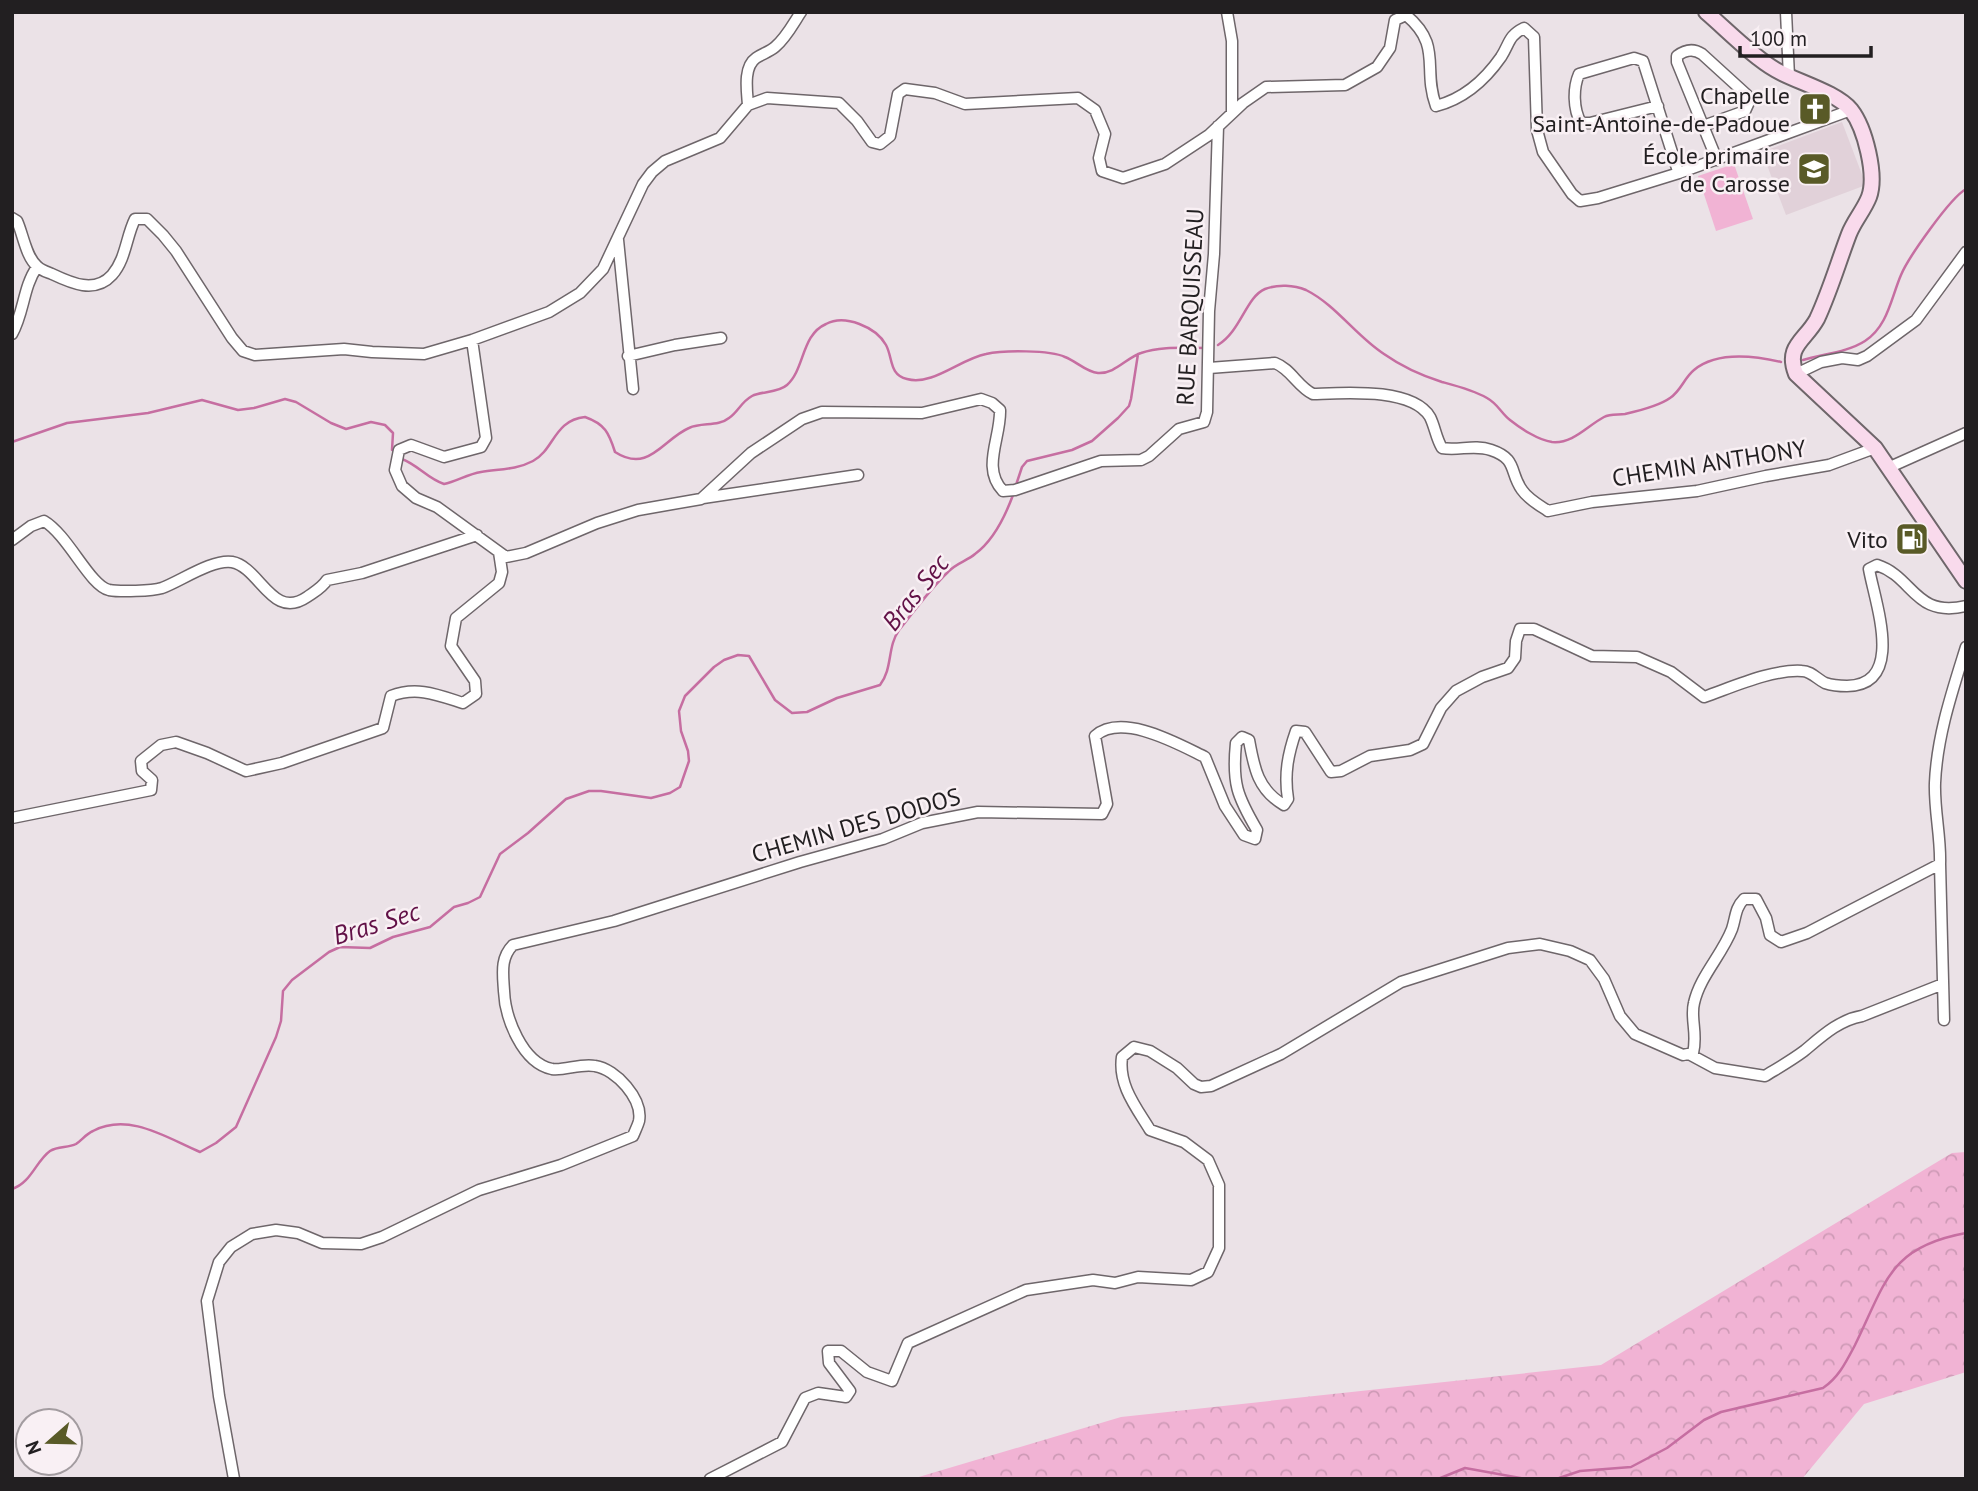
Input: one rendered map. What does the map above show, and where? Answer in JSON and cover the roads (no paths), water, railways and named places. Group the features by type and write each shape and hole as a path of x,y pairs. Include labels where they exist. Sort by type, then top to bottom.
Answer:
{"main road":[{"path":"1706,12 1773,69 1838,100 1851,110 1871,163 1872,189 1850,232 1830,290 1815,323 1794,349 1792,363 1796,374 1875,448 1966,581"}],"street":[{"path":"748,105 747,82 750,64 753,59 773,48 785,37 801,12"},
{"path":"1227,12 1232,41 1232,113"},
{"path":"1786,12 1789,77"},
{"path":"12,218 17,221 31,259 37,267 86,287 100,284 111,276 121,260 135,219 146,219 163,235 232,338 243,351 255,355 344,349 424,354 549,312 580,293 603,270 643,184 652,172 665,161 720,138 748,105 767,99 839,103 858,121 872,142 880,144 890,136 898,94 905,89 935,93 965,104 1078,98 1095,110 1105,134 1099,158 1102,171 1123,178 1165,163 1209,135 1266,87 1345,85 1377,67 1390,48 1395,20 1406,15 1416,23 1429,44 1431,93 1436,106 1454,101 1479,82 1501,56 1513,33 1524,28 1534,37 1536,130 1543,152 1572,194 1580,201 1679,173 1851,110"},
{"path":"1703,126 1745,111 1750,100 1748,95 1696,50 1677,56 1677,62 1703,126 1717,160"},
{"path":"1658,106 1581,123 1576,115 1575,83 1579,74 1634,58 1643,61 1658,106 1679,173"},
{"name":"RUE BARQUISSEAU","path":"701,499 751,453 802,419 822,412 922,413 981,399 992,403 1000,410 1000,421 992,468 995,483 1003,491 1015,490 1101,461 1141,460 1179,429 1204,422 1208,412 1209,311 1214,254 1218,126"},
{"path":"618,236 633,389"},
{"path":"1796,374 1821,362 1842,358 1857,360 1867,356 1916,320 1966,252"},
{"path":"12,334 17,326 29,277 37,267"},
{"path":"628,356 721,338"},
{"path":"472,340 486,438 481,447 444,457 411,445 399,450 396,470 402,486 416,498 437,507 506,557 526,553 627,513 858,475"},
{"name":"CHEMIN ANTHONY","path":"1209,368 1275,363 1283,367 1306,391 1313,394 1375,393 1418,405 1429,417 1442,448 1454,450 1477,446 1509,459 1522,491 1548,511 1592,502 1697,491 1829,465 1875,448"},
{"path":"1890,467 1966,433"},
{"path":"12,540 31,526 44,521 65,540 89,576 107,590 160,589 212,566 236,562 279,600 290,605 323,586 327,580 362,573 477,535"},
{"path":"12,818 151,790 152,780 142,771 141,761 161,745 176,742 246,771 282,763 383,728 391,696 404,691 425,691 463,703 473,698 476,694 475,681 451,646 454,627 456,618 499,583 502,572 499,552"},
{"name":"CHEMIN DES DODOS","path":"234,1479 219,1396 207,1301 219,1262 232,1247 252,1234 276,1230 298,1233 322,1242 361,1244 382,1237 480,1190 561,1165 633,1136 639,1120 637,1102 626,1085 616,1077 598,1066 579,1065 553,1069 524,1050 514,1033 504,1002 502,968 506,952 513,945 614,921 800,862 883,839 922,823 978,812 1102,814 1107,804 1095,736 1103,729 1132,728 1205,757 1225,806 1244,835 1255,839 1257,830 1240,801 1233,767 1236,743 1241,737 1250,740 1255,770 1263,788 1272,798 1284,805 1288,799 1288,755 1296,731 1306,732 1331,772 1341,771 1370,756 1410,750 1423,744 1441,708 1456,691 1482,677 1508,668 1515,658 1520,629 1534,629 1592,656 1637,657 1671,672 1704,697 1783,672 1805,670 1825,682 1845,686 1872,678 1880,665 1883,649 1880,614 1869,569 1877,565 1886,568 1921,600 1938,609 1966,606"},
{"path":"1944,1020 1941,839 1935,788 1937,755 1947,708 1966,647"},
{"path":"710,1479 764,1454 782,1442 805,1398 818,1393 846,1396 850,1391 829,1363 828,1351 841,1351 866,1372 892,1381 908,1343 1026,1290 1093,1280 1115,1283 1138,1277 1191,1280 1208,1272 1219,1248 1219,1185 1208,1160 1184,1142 1150,1130 1124,1086 1120,1067 1122,1057 1134,1047 1150,1051 1177,1068 1194,1084 1201,1087 1211,1086 1281,1054 1401,982 1508,948 1540,944 1570,951 1590,960 1604,979 1620,1016 1635,1034 1683,1055 1689,1054 1693,1053 1696,1039 1693,1006 1700,984 1726,941 1737,906 1744,899 1756,899 1766,918 1770,934 1781,942 1787,941 1940,864"},
{"path":"1689,1054 1715,1068 1765,1076 1850,1018 1862,1016 1943,984"}],"waterway":[{"path":"1803,360 1851,348 1873,335 1884,320 1901,275 1912,256 1940,216 1966,189"},
{"path":"1218,345 1226,339 1258,293 1275,286 1301,288 1317,296 1364,339 1405,367 1482,395 1519,427 1552,442 1567,440 1606,416 1625,414 1665,401 1677,392 1694,370 1714,360 1748,357 1781,362"},
{"path":"402,459 444,484 476,473 514,468 540,456 560,429 575,419 585,417 605,430 615,452 627,458 646,457 689,428 725,421 752,396 787,385 793,378 812,336 818,329 834,321 851,322 868,328 886,345 897,374 917,380 927,379 976,357 994,353 1049,353 1069,359 1089,371 1104,373 1148,351 1204,348"},
{"name":"Bras Sec","path":"1016,485 1027,461 1072,450 1092,441 1118,418 1129,406 1138,354"},
{"path":"12,442 67,423 148,413 202,400 238,410 285,399 296,402 346,429 371,422 385,425 393,433 392,450"},
{"name":"Bras Sec","path":"12,1189 24,1182 50,1151 76,1144 91,1132 107,1126 120,1124 148,1129 200,1152 216,1143 236,1127 276,1037 281,1021 283,991 292,980 329,952 340,947 370,948 393,937 430,927 454,907 480,897 500,854 566,799 589,791 651,798 680,787 689,761 679,711 685,696 724,660 738,655 749,656 775,700 792,713 807,712 837,698 880,685 887,672 893,643 899,630 954,566 975,554 988,542 1003,519 1013,495"},
{"path":"1533,1479 1559,1478 1580,1471 1631,1467 1667,1448 1704,1420 1721,1412 1823,1388 1845,1363 1893,1271 1905,1258 1921,1248 1940,1239 1966,1233"},
{"path":"1438,1479 1465,1468 1526,1479"}],"place":[{"name":"Chapelle Saint-Antoine-de-Padoue","path":"1815,109"},
{"name":"École primaire de Carosse","path":"1814,169"},
{"name":"Vito","path":"1912,539"}]}
